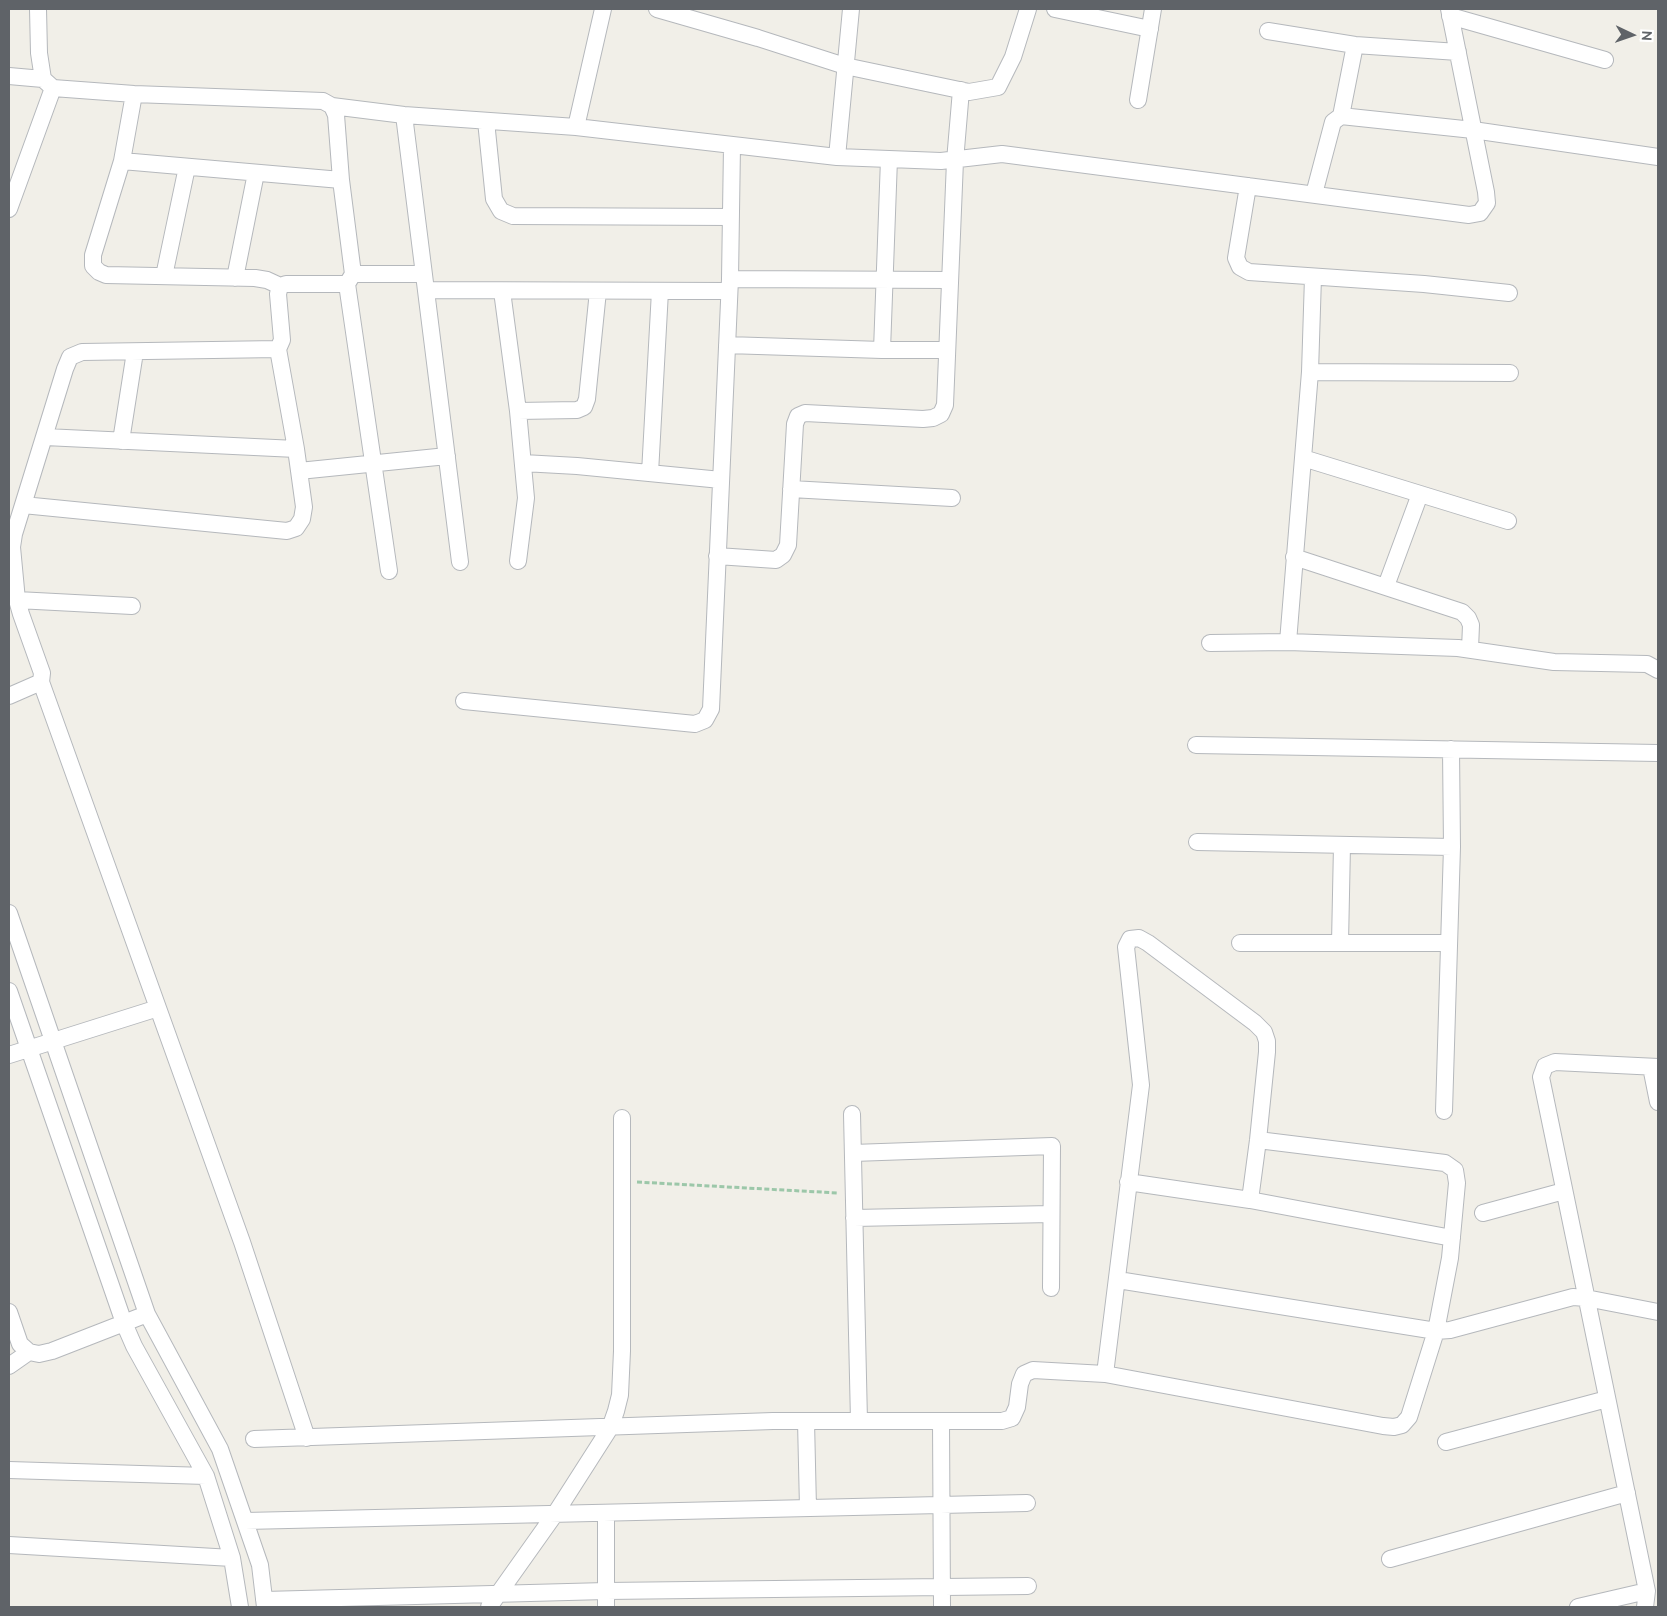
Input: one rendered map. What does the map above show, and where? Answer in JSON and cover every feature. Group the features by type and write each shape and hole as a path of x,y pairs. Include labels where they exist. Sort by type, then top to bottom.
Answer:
{"street":[{"path":"9,209 48,83 39,53 38,9"},
{"path":"576,127 602,9"},
{"path":"657,9 758,38 845,66 968,92 998,87 1013,57 1028,9"},
{"path":"837,157 851,9"},
{"path":"1055,9 1150,29"},
{"path":"1138,100 1153,9"},
{"path":"9,76 134,94 323,101 332,106 404,115 576,127 837,157 941,161 988,154 1002,154 1469,215 1480,213 1487,203 1486,192 1449,12 1605,60"},
{"path":"1268,31 1355,45 1458,52"},
{"path":"1314,194 1334,122 1340,116 1355,45"},
{"path":"717,556 776,560 783,555 788,545 795,424 798,416 805,413 933,418 941,414 945,405 955,160 961,90"},
{"path":"134,94 122,161 93,255 94,266 98,272 106,275 267,280 280,286 350,279 425,282 502,290 598,291 660,291 730,285 949,280"},
{"path":"332,106 336,115 350,279 389,570"},
{"path":"404,115 460,562"},
{"path":"1340,116 1473,130 1658,154"},
{"path":"486,121 494,199 501,211 513,216 731,217"},
{"path":"464,701 695,724 704,720 711,709 730,285 732,146"},
{"path":"882,350 889,159"},
{"path":"122,161 341,180"},
{"path":"164,276 187,167"},
{"path":"235,278 256,173"},
{"path":"1248,186 1236,258 1240,267 1248,272 1424,284 1509,293"},
{"path":"1288,642 1310,372 1312,277"},
{"path":"23,505 287,531 296,528 302,519 304,507 296,449 278,349 282,340 278,294 280,286"},
{"path":"502,290 518,411 526,498 518,561"},
{"path":"518,411 577,410 584,407 587,399 598,291"},
{"path":"650,473 660,291"},
{"path":"727,345 947,350"},
{"path":"278,349 82,352 70,357 14,534 12,547 17,600 42,673 41,682 242,1242 307,1438"},
{"path":"121,441 135,352"},
{"path":"1310,372 1510,373"},
{"path":"45,437 296,449"},
{"path":"299,471 446,456"},
{"path":"1303,458 1508,521"},
{"path":"523,463 576,466 721,480"},
{"path":"791,489 952,498"},
{"path":"1386,586 1420,494"},
{"path":"1294,557 1462,612 1468,618 1471,625 1470,649"},
{"path":"17,600 132,606"},
{"path":"1210,643 1288,642 1440,647 1470,649 1554,662 1647,664 1658,670"},
{"path":"9,696 41,682"},
{"path":"1196,745 1658,753"},
{"path":"1444,1111 1452,847 1451,749"},
{"path":"1197,842 1452,847"},
{"path":"1340,943 1342,845"},
{"path":"9,913 147,1314 220,1449 260,1565 264,1604 500,1593 1028,1586"},
{"path":"1105,1374 1141,1085 1126,947 1130,939 1139,938 1148,943 1256,1023 1264,1032 1267,1041 1258,1140 1250,1200"},
{"path":"1240,943 1449,943"},
{"path":"9,991 124,1323 134,1346 206,1476 232,1558 240,1607"},
{"path":"9,1055 158,1008"},
{"path":"1578,1607 1646,1599 1627,1493 1541,1077 1545,1066 1555,1062 1654,1067 1658,1102"},
{"path":"852,1114 859,1421"},
{"path":"489,1607 555,1514 610,1428 620,1395 622,1351 622,1118"},
{"path":"254,1439 773,1421 1002,1421 1012,1418 1017,1407 1020,1384 1024,1374 1033,1370 1105,1374 1383,1426 1394,1427 1402,1425 1409,1417 1436,1331 1452,1238 1457,1183 1455,1170 1446,1163 1258,1140"},
{"path":"853,1154 1052,1146 1051,1288"},
{"path":"1128,1182 1250,1200 1452,1238"},
{"path":"1483,1213 1564,1191"},
{"path":"854,1218 1051,1214"},
{"path":"1118,1280 1436,1331 1450,1330 1573,1297 1658,1312"},
{"path":"9,1312 20,1344 29,1352 39,1354 52,1351 147,1314"},
{"path":"9,1366 29,1352"},
{"path":"1446,1442 1607,1399"},
{"path":"806,1421 808,1508"},
{"path":"941,1421 942,1607"},
{"path":"9,1470 206,1476"},
{"path":"1390,1559 1627,1493"},
{"path":"245,1521 1027,1503"},
{"path":"606,1513 606,1607"},
{"path":"9,1545 232,1558"}],"path":[{"path":"622,1181 854,1194"}]}
